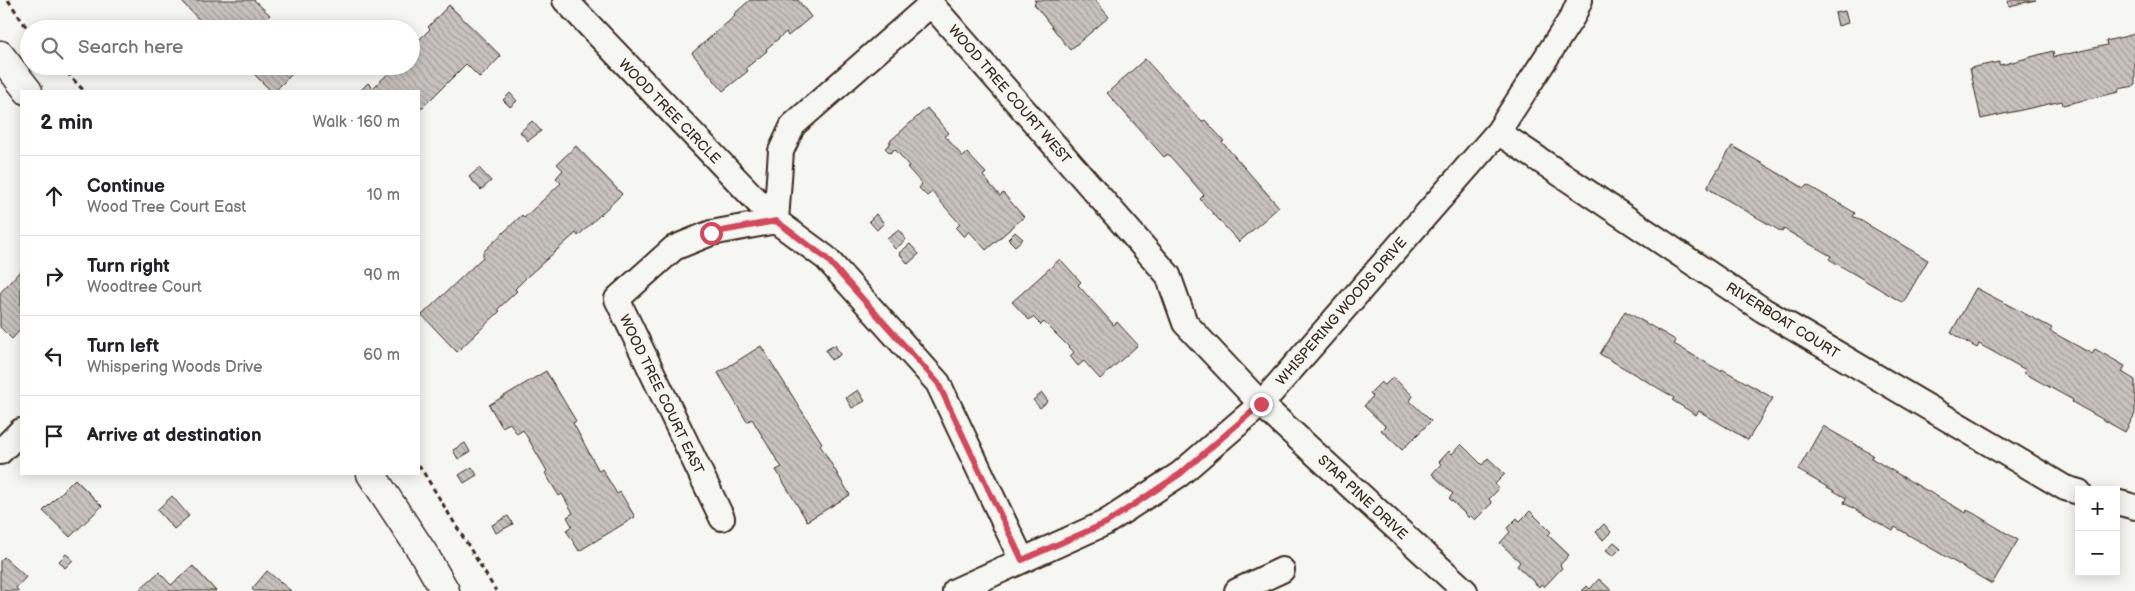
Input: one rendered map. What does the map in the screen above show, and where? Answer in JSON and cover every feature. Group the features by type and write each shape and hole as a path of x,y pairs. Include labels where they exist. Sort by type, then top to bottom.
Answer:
{"street":[{"name":"WOOD TREE CIRCLE","path":"565,0 776,221 826,258 938,383 1022,560"},
{"name":"WHISPERING WOODS DRIVE","path":"954,591 1106,523 1180,474 1261,404 1498,132 1573,16 1580,0"},
{"name":"WOOD TREE COURT WEST","path":"776,221 781,151 793,125 931,4 1168,275 1185,323 1261,404"},
{"path":"0,55 27,90"},
{"name":"RIVERBOAT COURT","path":"1498,132 1763,310 2065,488 2075,491"},
{"name":"WOOD TREE COURT EAST","path":"722,518 617,300 674,248 711,233 776,221"},
{"name":"STAR PINE DRIVE","path":"1261,404 1465,591"},
{"path":"0,452 20,432"},
{"path":"372,475 425,556 445,591"},
{"path":"2120,503 2135,507"},
{"path":"1237,591 1282,570"}],"path":[{"path":"8,0 22,20"},
{"path":"69,75 83,90"},
{"path":"420,467 496,591"}],"building":[{"path":"180,0 254,0 270,15 267,20 199,20"},
{"path":"750,0 798,0 811,17 788,36 786,32 746,68 748,71 723,91 692,53 735,16 734,14"},
{"path":"1034,0 1095,0 1109,17 1070,50 1034,4 1036,2"},
{"path":"2008,0 2036,0 2009,6"},
{"path":"449,5 501,56 480,78 466,64 420,110 420,90 361,90 368,83 373,88 387,75 420,75 420,39 430,29 428,27"},
{"path":"1845,11 1848,23 1838,26 1835,13"},
{"path":"2135,34 2135,86 2118,89 2119,92 2063,105 2062,101 1981,119 1970,68 1999,62 1999,65 2005,64 2053,51 2054,57 2107,45 2106,41"},
{"path":"1145,59 1202,122 1205,120 1279,207 1239,242 1200,199 1204,195 1168,154 1164,157 1107,93"},
{"path":"255,75 291,75 276,90 270,90"},
{"path":"510,93 517,101 510,107 503,100"},
{"path":"927,108 949,133 945,136 963,157 967,153 986,173 983,176 1000,196 1003,193 1024,217 986,250 969,231 964,237 956,228 960,224 932,192 927,196 919,188 922,184 895,149 890,153 885,148 891,143 889,142"},
{"path":"532,121 541,131 528,141 520,132"},
{"path":"576,146 622,194 578,236 576,233 528,276 515,289 517,291 498,309 500,311 457,352 422,315 483,257 483,252 522,215 524,218 561,183 556,178 563,170 557,164"},
{"path":"1732,146 1804,188 1807,185 1837,202 1855,213 1853,216 1928,260 1903,303 1829,259 1831,256 1784,229 1782,232 1707,188"},
{"path":"479,168 491,181 481,190 469,177"},
{"path":"876,214 884,223 877,230 869,221"},
{"path":"899,230 906,240 895,249 887,239"},
{"path":"1015,232 1023,239 1015,246 1008,239"},
{"path":"910,244 919,254 908,264 899,253"},
{"path":"1060,259 1081,282 1078,285 1114,325 1117,322 1138,345 1100,379 1084,361 1078,366 1070,356 1074,352 1044,322 1041,325 1033,317 1029,320 1012,302"},
{"path":"20,271 20,330 12,339 0,327 0,293"},
{"path":"1976,288 2052,328 2050,331 2092,354 2095,349 2125,366 2122,372 2135,380 2135,414 2125,432 2024,373 2026,370 1979,344 1977,348 1951,333"},
{"path":"1625,311 1672,338 1676,341 1674,344 1773,398 1748,440 1699,411 1696,415 1672,400 1674,398 1670,395 1600,354"},
{"path":"835,345 840,355 831,360 826,350"},
{"path":"761,346 822,443 820,445 850,495 807,521 776,470 782,467 752,419 747,422 718,373"},
{"path":"546,371 576,421 573,423 599,471 602,469 617,494 620,492 635,517 579,551 566,530 572,526 567,517 573,513 562,494 559,496 545,473 547,471 523,430 517,434 510,423 502,427 489,405"},
{"path":"1393,377 1413,396 1410,401 1431,421 1402,450 1381,430 1385,426 1364,406 1373,396 1370,393 1381,382 1385,385"},
{"path":"858,390 865,401 852,408 846,398"},
{"path":"1042,393 1048,401 1040,408 1033,400"},
{"path":"1823,426 1873,455 1871,458 1903,477 1966,513 1967,510 1973,513 2018,540 1992,584 1895,527 1893,531 1844,503 1846,498 1798,470"},
{"path":"465,443 470,452 458,459 453,450"},
{"path":"1461,444 1482,465 1488,458 1505,474 1495,484 1499,489 1489,499 1492,503 1475,520 1471,516 1469,518 1449,498 1453,494 1432,474 1441,464 1439,462 1449,451 1452,454"},
{"path":"472,467 477,475 464,483 459,475"},
{"path":"75,479 102,506 70,537 43,511"},
{"path":"172,496 189,516 174,529 157,510"},
{"path":"1530,511 1551,532 1548,535 1569,555 1560,565 1562,568 1544,587 1541,584 1539,587 1517,566 1520,562 1500,543 1510,532 1507,528 1517,518 1520,521"},
{"path":"508,516 513,524 496,533 492,525"},
{"path":"1604,524 1611,532 1603,540 1596,532"},
{"path":"1614,542 1621,548 1613,556 1606,550"},
{"path":"66,554 73,560 65,568 59,561"},
{"path":"4,557 26,577 16,588 19,591 0,591 0,561"},
{"path":"193,566 216,591 141,591 140,589 159,572 171,585"},
{"path":"267,571 291,591 254,591 252,589"},
{"path":"1599,579 1612,591 1582,591 1587,586 1590,589"}],"route":[{"path":"711,233 776,221 826,258 938,383 1022,560 1106,523 1180,474 1261,404"}]}
